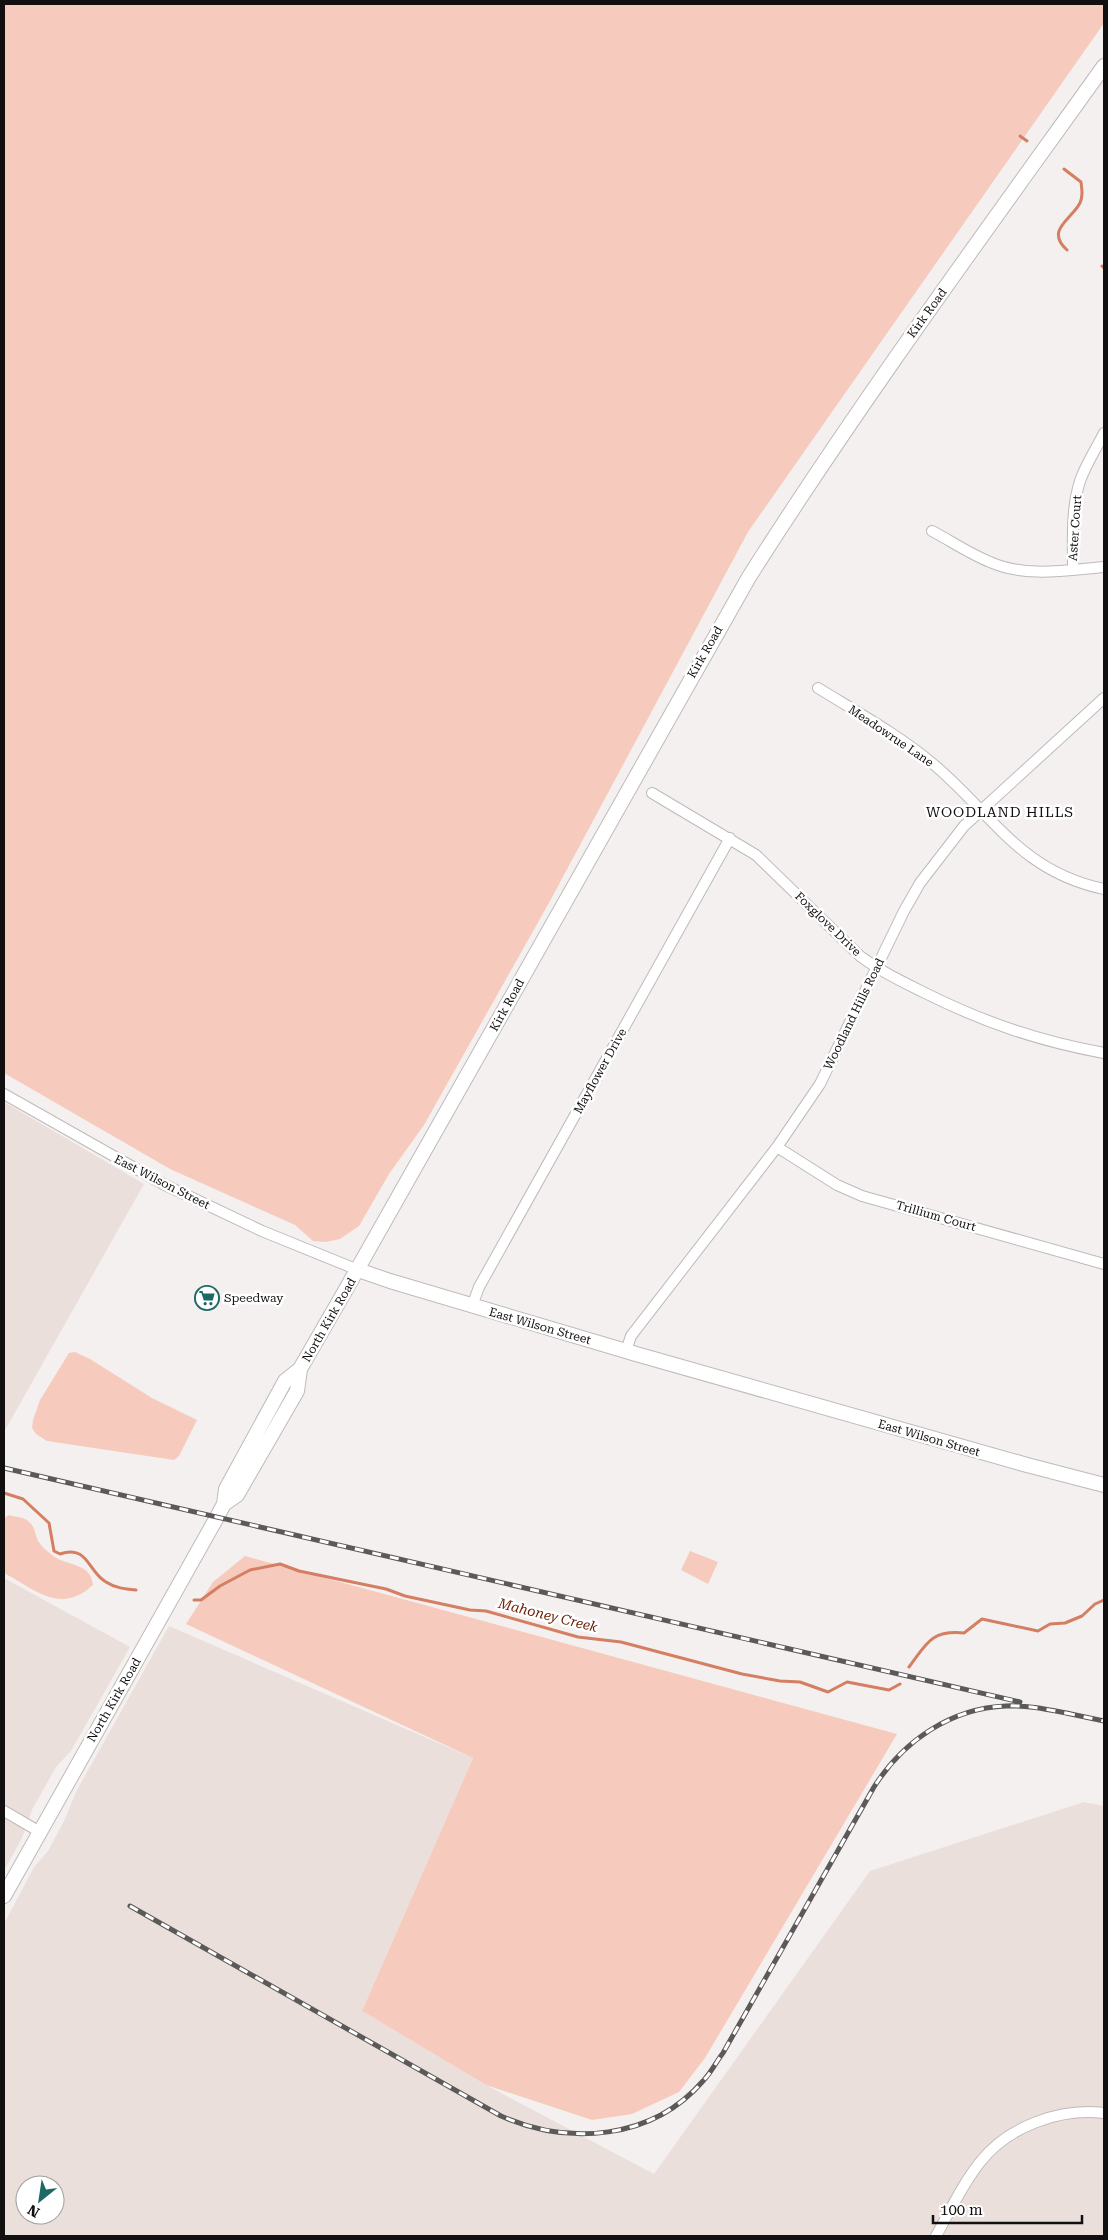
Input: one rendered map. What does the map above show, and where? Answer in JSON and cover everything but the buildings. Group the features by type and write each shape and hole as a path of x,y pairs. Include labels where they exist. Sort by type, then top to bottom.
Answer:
{"street":[{"name":"Kirk Road","path":"358,1270 749,577 804,491 882,376 1104,66"},
{"name":"Aster Court","path":"1073,570 1074,512 1077,492 1084,470 1104,433"},
{"path":"932,531 989,562 1001,566 1036,572 1104,567"},
{"name":"Meadowrue Lane","path":"818,688 920,753 1010,841 1039,863 1074,880 1104,889"},
{"name":"Woodland Hills Road","path":"626,1351 632,1336 777,1147 820,1084 904,911 920,883 949,844 981,811 1104,698"},
{"name":"Foxglove Drive","path":"652,794 756,854 860,956 877,969 996,1026 1040,1040 1104,1053"},
{"name":"Mayflower Drive","path":"472,1306 479,1287 730,838"},
{"name":"East Wilson Street","path":"4,1094 163,1184 262,1231 358,1270 626,1351 1027,1466 1104,1485"},
{"name":"Trillium Court","path":"777,1147 837,1185 862,1196 1104,1264"},
{"name":"North Kirk Road","path":"4,1896 224,1504 237,1495 297,1391 300,1369 358,1270"},
{"path":"4,1811 40,1832"},
{"path":"936,2236 969,2178 982,2160 1002,2141 1016,2132 1056,2115 1104,2113"}],"shaded area":[{"path":"4,4 1104,4 1104,23 748,532 550,901 424,1125 389,1174 359,1226 340,1239 326,1242 313,1241 295,1225 170,1169 4,1073"},
{"path":"4,1102 144,1184 4,1432"},
{"path":"75,1352 90,1359 152,1398 197,1420 179,1456 174,1460 47,1441 36,1434 32,1428 40,1400 69,1353"},
{"path":"9,1515 28,1521 38,1541 44,1548 60,1560 84,1569 91,1578 93,1585 81,1594 59,1599 48,1597 4,1573 4,1518"},
{"path":"690,1551 718,1562 708,1584 681,1570"},
{"path":"245,1556 897,1734 705,2058 679,2092 632,2114 592,2120 486,2085 362,2011 473,1758 186,1624 213,1582"},
{"path":"4,1578 130,1647 71,1751 56,1767 32,1810 22,1838 4,1871"},
{"path":"169,1626 473,1758 362,2011 486,2085 654,2174 870,1871 1084,1802 1104,1806 1104,2236 4,2236 4,1924 34,1867 48,1851 64,1821 77,1790"}],"waterway":[{"path":"1020,136 1027,141"},
{"path":"1064,169 1081,182 1082,190 1080,203 1059,231 1058,237 1067,250"},
{"name":"Mahoney Creek","path":"4,1493 23,1499 49,1523 54,1551 60,1554 76,1553 87,1560 100,1578 109,1584 124,1589 136,1590"},
{"name":"Mahoney Creek","path":"194,1600 201,1600 220,1586 250,1570 280,1564 299,1571 386,1589 405,1596 470,1610 486,1611 578,1637 621,1642 742,1674 780,1681 800,1682 828,1692 847,1682 889,1690 900,1684"},
{"name":"Mahoney Creek","path":"909,1667 926,1645 937,1636 964,1633 982,1619 1038,1631 1050,1624 1065,1623 1082,1616 1095,1604 1104,1600"}],"railway":[{"path":"4,1468 1020,1702"},
{"path":"130,1906 501,2116 527,2126 554,2131 581,2134 608,2132 635,2126 659,2116 682,2101 709,2075 874,1787 899,1755 930,1730 948,1720 986,1708 1022,1706 1071,1714"},
{"path":"1066,1713 1104,1721"}],"place":[{"name":"Speedway","path":"207,1298"}],"district":[{"name":"WOODLAND HILLS","path":"1000,812"}]}
